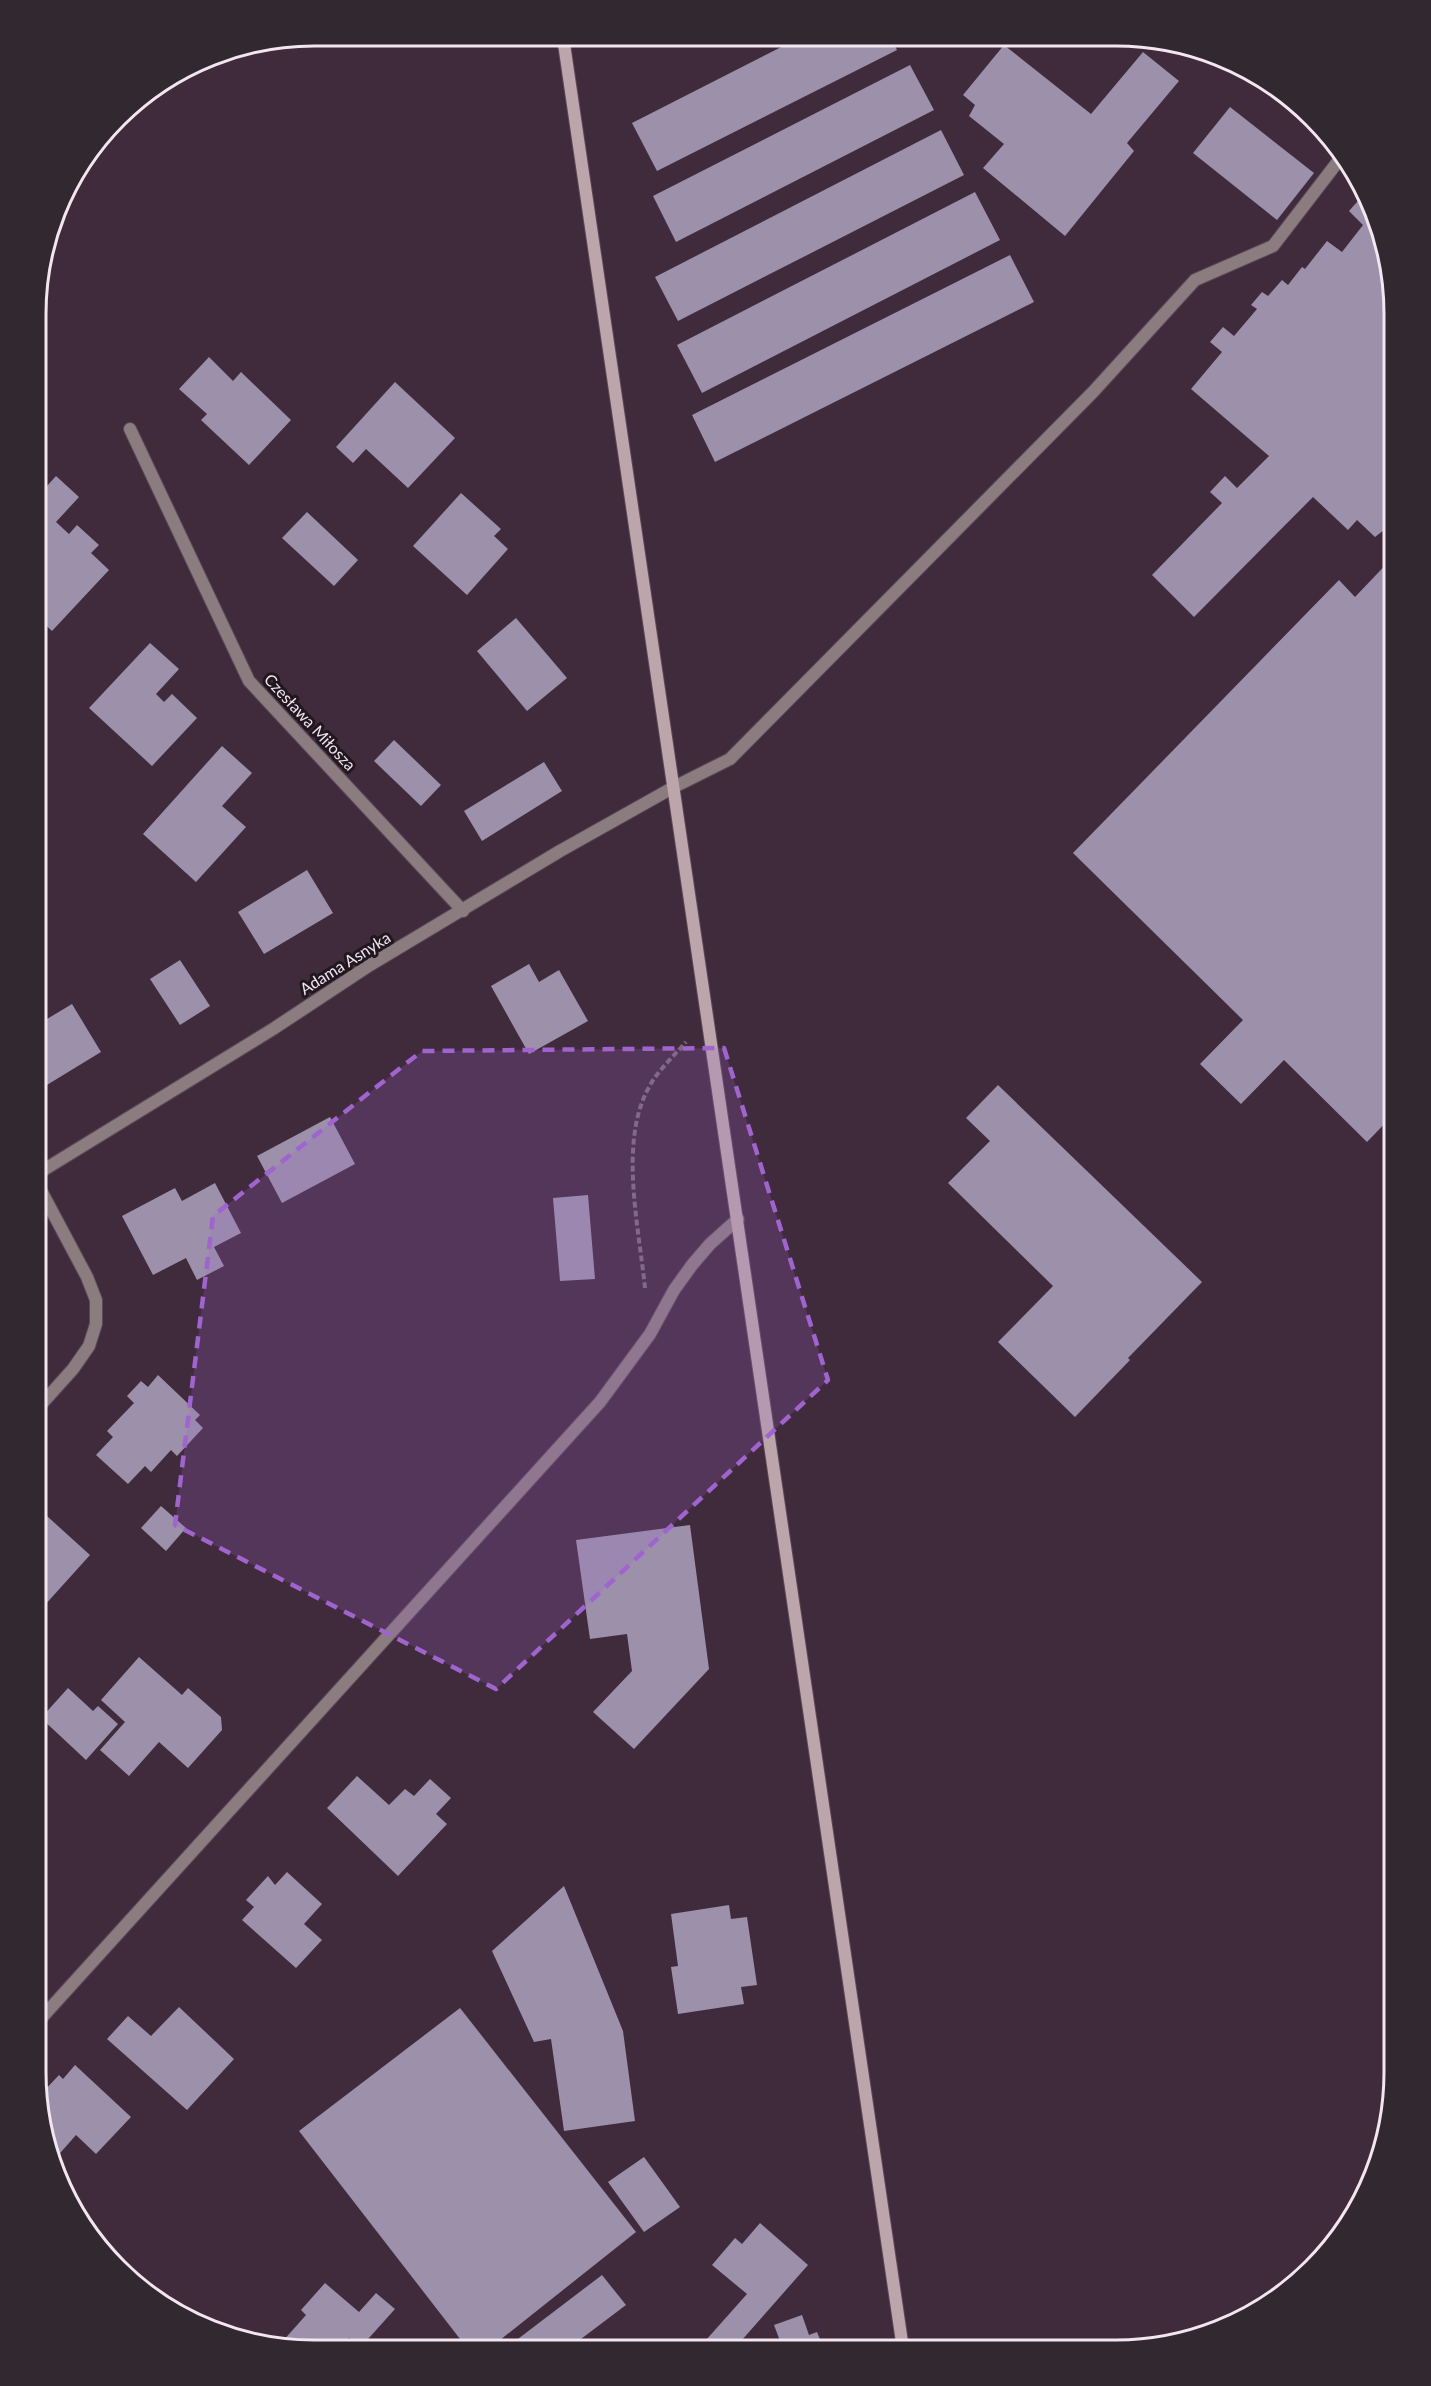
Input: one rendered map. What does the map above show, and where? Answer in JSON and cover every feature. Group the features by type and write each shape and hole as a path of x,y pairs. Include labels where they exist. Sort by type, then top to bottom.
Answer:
{"main road":[{"path":"564,46 902,2340"}],"street":[{"name":"Adama Asnyka","path":"46,1168 273,1029 370,965 560,851 674,787 730,759 1093,392 1195,280 1273,246 1337,163"},
{"name":"Czesława Miłosza","path":"130,429 249,681 463,911"},
{"path":"46,1201 87,1276 96,1300 96,1324 88,1346 73,1369 46,1399"},
{"path":"46,2013 600,1402 650,1334 674,1290 692,1265 710,1244 738,1219"}],"path":[{"path":"650,1334 632,1172 633,1138 638,1112 648,1088 663,1067 708,1017"}],"highlighted area":[{"path":"724,1048 828,1380 496,1689 175,1525 213,1216 422,1051"}],"building":[{"path":"783,46 895,46 897,50 657,171 632,123"},
{"path":"1003,46 1091,114 1143,52 1179,81 1127,143 1134,151 1065,236 983,168 1004,144 969,116 975,105 963,95"},
{"path":"910,65 934,110 676,242 653,196"},
{"path":"1230,107 1314,173 1277,220 1193,153"},
{"path":"941,130 964,175 678,321 655,277"},
{"path":"975,192 1000,240 702,393 677,345"},
{"path":"1359,200 1375,245 1384,297 1384,530 1375,537 1357,520 1348,530 1313,497 1194,617 1152,575 1222,503 1210,492 1225,476 1237,488 1269,456 1191,389 1222,352 1210,342 1223,327 1234,336 1257,309 1251,305 1262,292 1268,296 1282,280 1288,285 1302,267 1305,269 1327,241 1342,252 1363,225 1349,211"},
{"path":"1010,255 1034,302 715,462 692,415"},
{"path":"209,357 233,381 241,372 291,420 249,465 201,420 207,414 179,389"},
{"path":"395,382 455,438 408,488 366,449 353,463 336,447"},
{"path":"56,476 79,497 56,522 69,534 77,525 99,545 91,553 109,570 52,631 46,625 46,487"},
{"path":"461,493 501,529 494,536 508,549 467,595 413,546"},
{"path":"307,512 358,560 334,586 282,538"},
{"path":"1384,567 1384,1124 1367,1142 1284,1060 1241,1104 1200,1064 1243,1020 1073,853 1339,580 1355,597"},
{"path":"516,618 567,678 527,711 477,651"},
{"path":"150,643 179,669 156,694 164,702 172,694 197,718 152,766 89,708"},
{"path":"394,740 441,785 421,806 374,761"},
{"path":"222,746 252,773 222,806 246,827 196,882 143,834"},
{"path":"544,762 562,791 482,841 464,811"},
{"path":"307,870 333,913 264,954 238,912"},
{"path":"180,960 210,1006 180,1025 150,979"},
{"path":"529,964 539,982 559,970 588,1021 529,1054 491,986"},
{"path":"72,1004 101,1052 46,1086 46,1020"},
{"path":"998,1085 1202,1282 1128,1358 1130,1360 1075,1417 998,1342 1053,1286 948,1183 990,1141 966,1118"},
{"path":"330,1117 355,1164 282,1203 257,1156"},
{"path":"215,1183 241,1233 214,1247 224,1266 197,1280 186,1258 153,1275 122,1216 175,1188 182,1201"},
{"path":"588,1195 595,1279 560,1281 553,1198"},
{"path":"158,1375 200,1415 195,1420 203,1428 177,1456 171,1450 151,1472 145,1466 128,1484 96,1455 113,1437 107,1431 134,1403 127,1396 141,1381 148,1387"},
{"path":"161,1506 186,1528 166,1551 141,1528"},
{"path":"46,1515 90,1555 46,1604"},
{"path":"690,1525 709,1669 634,1749 593,1712 632,1671 627,1634 590,1639 576,1540"},
{"path":"139,1657 182,1695 188,1688 221,1717 222,1730 188,1768 159,1742 129,1776 100,1750 125,1722 101,1700"},
{"path":"68,1688 93,1711 98,1706 118,1724 86,1760 46,1723 46,1712"},
{"path":"357,1776 389,1805 405,1789 414,1796 430,1779 451,1798 436,1814 447,1824 398,1876 327,1808"},
{"path":"287,1872 322,1904 304,1924 322,1940 296,1968 242,1920 254,1907 246,1900 268,1876 275,1885"},
{"path":"564,1886 623,2031 635,2121 564,2131 551,2039 534,2042 492,1951"},
{"path":"729,1905 731,1919 747,1917 757,1985 741,1987 744,2004 678,2014 671,1967 678,1966 671,1914"},
{"path":"179,2007 234,2059 187,2110 107,2039 128,2016 151,2036"},
{"path":"460,2008 636,2232 500,2340 461,2340 299,2131"},
{"path":"75,2065 131,2117 96,2154 76,2135 60,2154 52,2124 47,2088 59,2075 63,2079"},
{"path":"644,2157 680,2207 644,2232 608,2182"},
{"path":"760,2223 808,2265 742,2340 706,2340 747,2294 712,2265 735,2238 742,2244"},
{"path":"602,2275 626,2305 580,2340 517,2340"},
{"path":"325,2283 359,2312 376,2293 395,2309 367,2340 286,2338 306,2315 301,2310"},
{"path":"802,2315 809,2335 817,2332 820,2340 780,2340 774,2325"}]}
